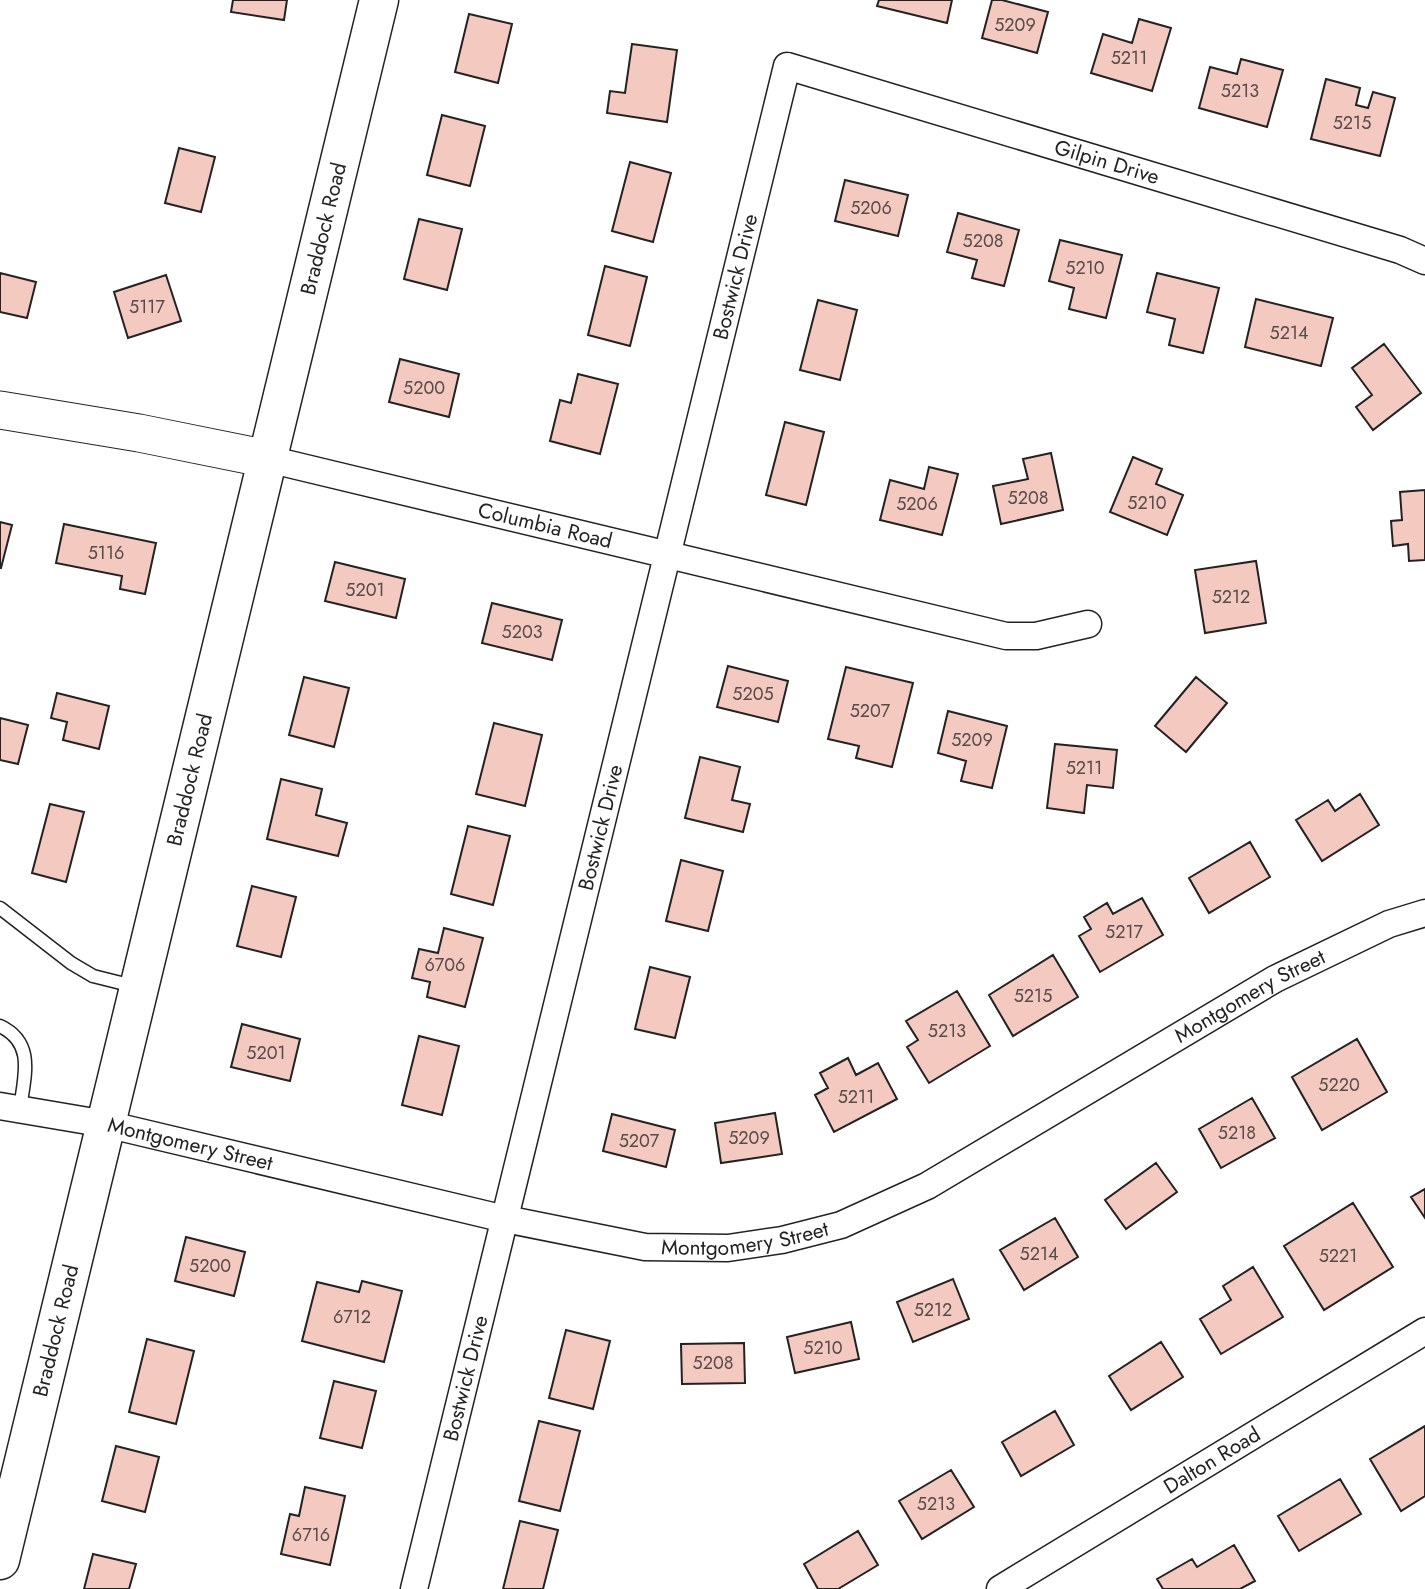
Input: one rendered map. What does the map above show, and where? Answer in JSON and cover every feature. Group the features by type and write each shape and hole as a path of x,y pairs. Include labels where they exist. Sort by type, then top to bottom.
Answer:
{"main road":[{"name":"Braddock Road","path":"0,1560 379,0"}],"street":[{"name":"Gilpin Drive","path":"787,66 1400,250 1425,261"},
{"name":"Bostwick Drive","path":"414,1589 787,66"},
{"name":"Columbia Road","path":"0,410 139,433 268,459 1006,636 1036,636 1088,624"},
{"name":"Montgomery Street","path":"10,1107 106,1124 505,1219 645,1247 728,1248 782,1240 841,1225 927,1186 1275,979 1389,924 1425,913"},
{"name":"Dalton Road","path":"1000,1589 1425,1331"}],"lane":[{"path":"0,908 71,963 93,976 139,987"},
{"path":"0,1026 14,1033 23,1045 26,1065 10,1107"}],"building":[{"path":"233,0 287,0 284,20 231,12"},
{"path":"879,0 952,0 947,23 877,6"},
{"path":"992,0 1048,12 1037,53 982,38"},
{"path":"469,14 512,24 498,83 455,72"},
{"path":"1139,19 1171,28 1152,91 1091,73 1103,34 1132,43"},
{"path":"632,44 677,50 667,122 607,113 610,91 625,93"},
{"path":"1241,59 1283,70 1267,127 1199,108 1210,67 1237,74"},
{"path":"1326,79 1360,88 1356,105 1368,108 1373,92 1395,98 1380,156 1311,139"},
{"path":"442,115 485,126 470,186 427,175"},
{"path":"179,148 215,157 201,212 165,203"},
{"path":"630,162 671,173 653,242 612,231"},
{"path":"845,180 908,195 898,236 835,221"},
{"path":"958,213 1019,230 1004,286 972,278 977,260 947,252"},
{"path":"419,219 462,229 447,290 404,279"},
{"path":"1060,240 1122,255 1106,318 1069,309 1074,288 1049,281"},
{"path":"605,266 647,277 630,346 588,335"},
{"path":"0,273 36,282 27,318 0,312"},
{"path":"1157,273 1219,288 1203,353 1169,345 1175,319 1147,312"},
{"path":"166,275 181,321 128,338 114,292"},
{"path":"1256,299 1333,318 1321,366 1245,347"},
{"path":"818,300 857,310 840,380 800,370"},
{"path":"1384,344 1421,393 1373,430 1356,407 1372,395 1352,368"},
{"path":"400,359 459,374 449,417 389,402"},
{"path":"578,374 618,384 600,454 550,441 560,400 571,403"},
{"path":"785,422 824,432 806,505 766,495"},
{"path":"1051,453 1063,510 1001,524 993,486 1028,479 1023,459"},
{"path":"1133,457 1162,469 1156,484 1183,495 1167,535 1110,512"},
{"path":"929,467 958,474 942,535 880,520 890,480 924,489"},
{"path":"1425,490 1425,560 1409,561 1408,544 1393,546 1391,521 1402,520 1400,492"},
{"path":"0,522 12,525 1,568 0,568"},
{"path":"64,524 156,543 145,594 120,589 122,576 56,563"},
{"path":"1256,561 1266,623 1205,633 1195,570"},
{"path":"335,562 405,579 396,618 325,601"},
{"path":"492,603 562,620 552,660 482,643"},
{"path":"728,666 788,681 778,722 717,707"},
{"path":"846,667 913,683 892,767 856,758 859,746 828,739"},
{"path":"304,677 349,688 334,747 289,735"},
{"path":"1196,677 1227,703 1186,752 1155,726"},
{"path":"57,693 109,706 99,749 63,740 67,722 51,718"},
{"path":"948,711 1007,726 992,788 961,781 966,761 938,753"},
{"path":"0,718 28,725 18,764 0,760"},
{"path":"494,723 542,735 525,806 476,794"},
{"path":"1055,744 1117,750 1113,788 1087,785 1084,813 1047,808"},
{"path":"700,757 740,767 732,800 750,804 743,832 685,818"},
{"path":"281,779 322,789 316,815 347,823 338,856 267,839"},
{"path":"1360,794 1379,825 1322,861 1296,820 1328,800 1335,811"},
{"path":"50,804 84,812 66,882 32,873"},
{"path":"468,826 510,836 493,905 451,894"},
{"path":"1250,842 1270,877 1209,913 1189,878"},
{"path":"681,860 723,871 708,931 666,921"},
{"path":"252,886 296,897 281,957 237,946"},
{"path":"1142,898 1163,935 1100,972 1079,936 1091,929 1084,917 1107,903 1113,914"},
{"path":"444,928 483,938 465,1007 427,997 430,982 412,978 419,949 438,953"},
{"path":"1053,955 1078,997 1013,1036 989,995"},
{"path":"650,967 690,977 675,1038 635,1029"},
{"path":"957,991 990,1046 929,1083 907,1047 918,1040 906,1021"},
{"path":"242,1024 300,1039 290,1081 231,1067"},
{"path":"419,1036 459,1046 442,1115 402,1105"},
{"path":"1357,1039 1387,1092 1322,1130 1292,1077"},
{"path":"848,1058 856,1075 878,1063 897,1099 834,1132 815,1095 828,1088 820,1073"},
{"path":"1252,1098 1275,1138 1221,1168 1199,1129"},
{"path":"775,1113 782,1154 721,1163 715,1123"},
{"path":"612,1114 675,1130 666,1167 603,1151"},
{"path":"1156,1163 1177,1192 1126,1229 1105,1200"},
{"path":"1425,1189 1425,1218 1411,1197"},
{"path":"1353,1203 1393,1267 1324,1310 1284,1246"},
{"path":"1055,1218 1078,1257 1024,1290 1000,1250"},
{"path":"186,1237 245,1252 234,1296 175,1281"},
{"path":"1253,1267 1283,1317 1221,1354 1200,1319 1231,1300 1223,1286"},
{"path":"953,1279 969,1319 913,1342 897,1302"},
{"path":"362,1281 402,1291 384,1362 302,1341 317,1282 359,1292"},
{"path":"851,1322 859,1359 795,1373 787,1337"},
{"path":"566,1330 610,1341 593,1409 549,1398"},
{"path":"147,1339 194,1351 176,1424 129,1412"},
{"path":"1161,1342 1183,1377 1131,1410 1109,1376"},
{"path":"744,1343 745,1383 682,1384 681,1344"},
{"path":"334,1381 376,1391 362,1448 320,1438"},
{"path":"1055,1411 1074,1445 1021,1476 1002,1442"},
{"path":"539,1421 580,1431 560,1511 519,1501"},
{"path":"1425,1426 1425,1496 1401,1511 1370,1459"},
{"path":"116,1446 159,1457 145,1512 102,1501"},
{"path":"951,1470 974,1507 922,1539 899,1501"},
{"path":"1340,1479 1361,1514 1299,1551 1278,1516"},
{"path":"305,1487 345,1496 330,1565 281,1554 290,1514 299,1516"},
{"path":"520,1521 558,1530 543,1589 503,1589"},
{"path":"858,1531 878,1565 838,1589 818,1589 804,1564"},
{"path":"1234,1545 1255,1581 1240,1589 1163,1589 1157,1579 1192,1559 1197,1567"},
{"path":"93,1554 136,1564 129,1589 84,1589"}]}
